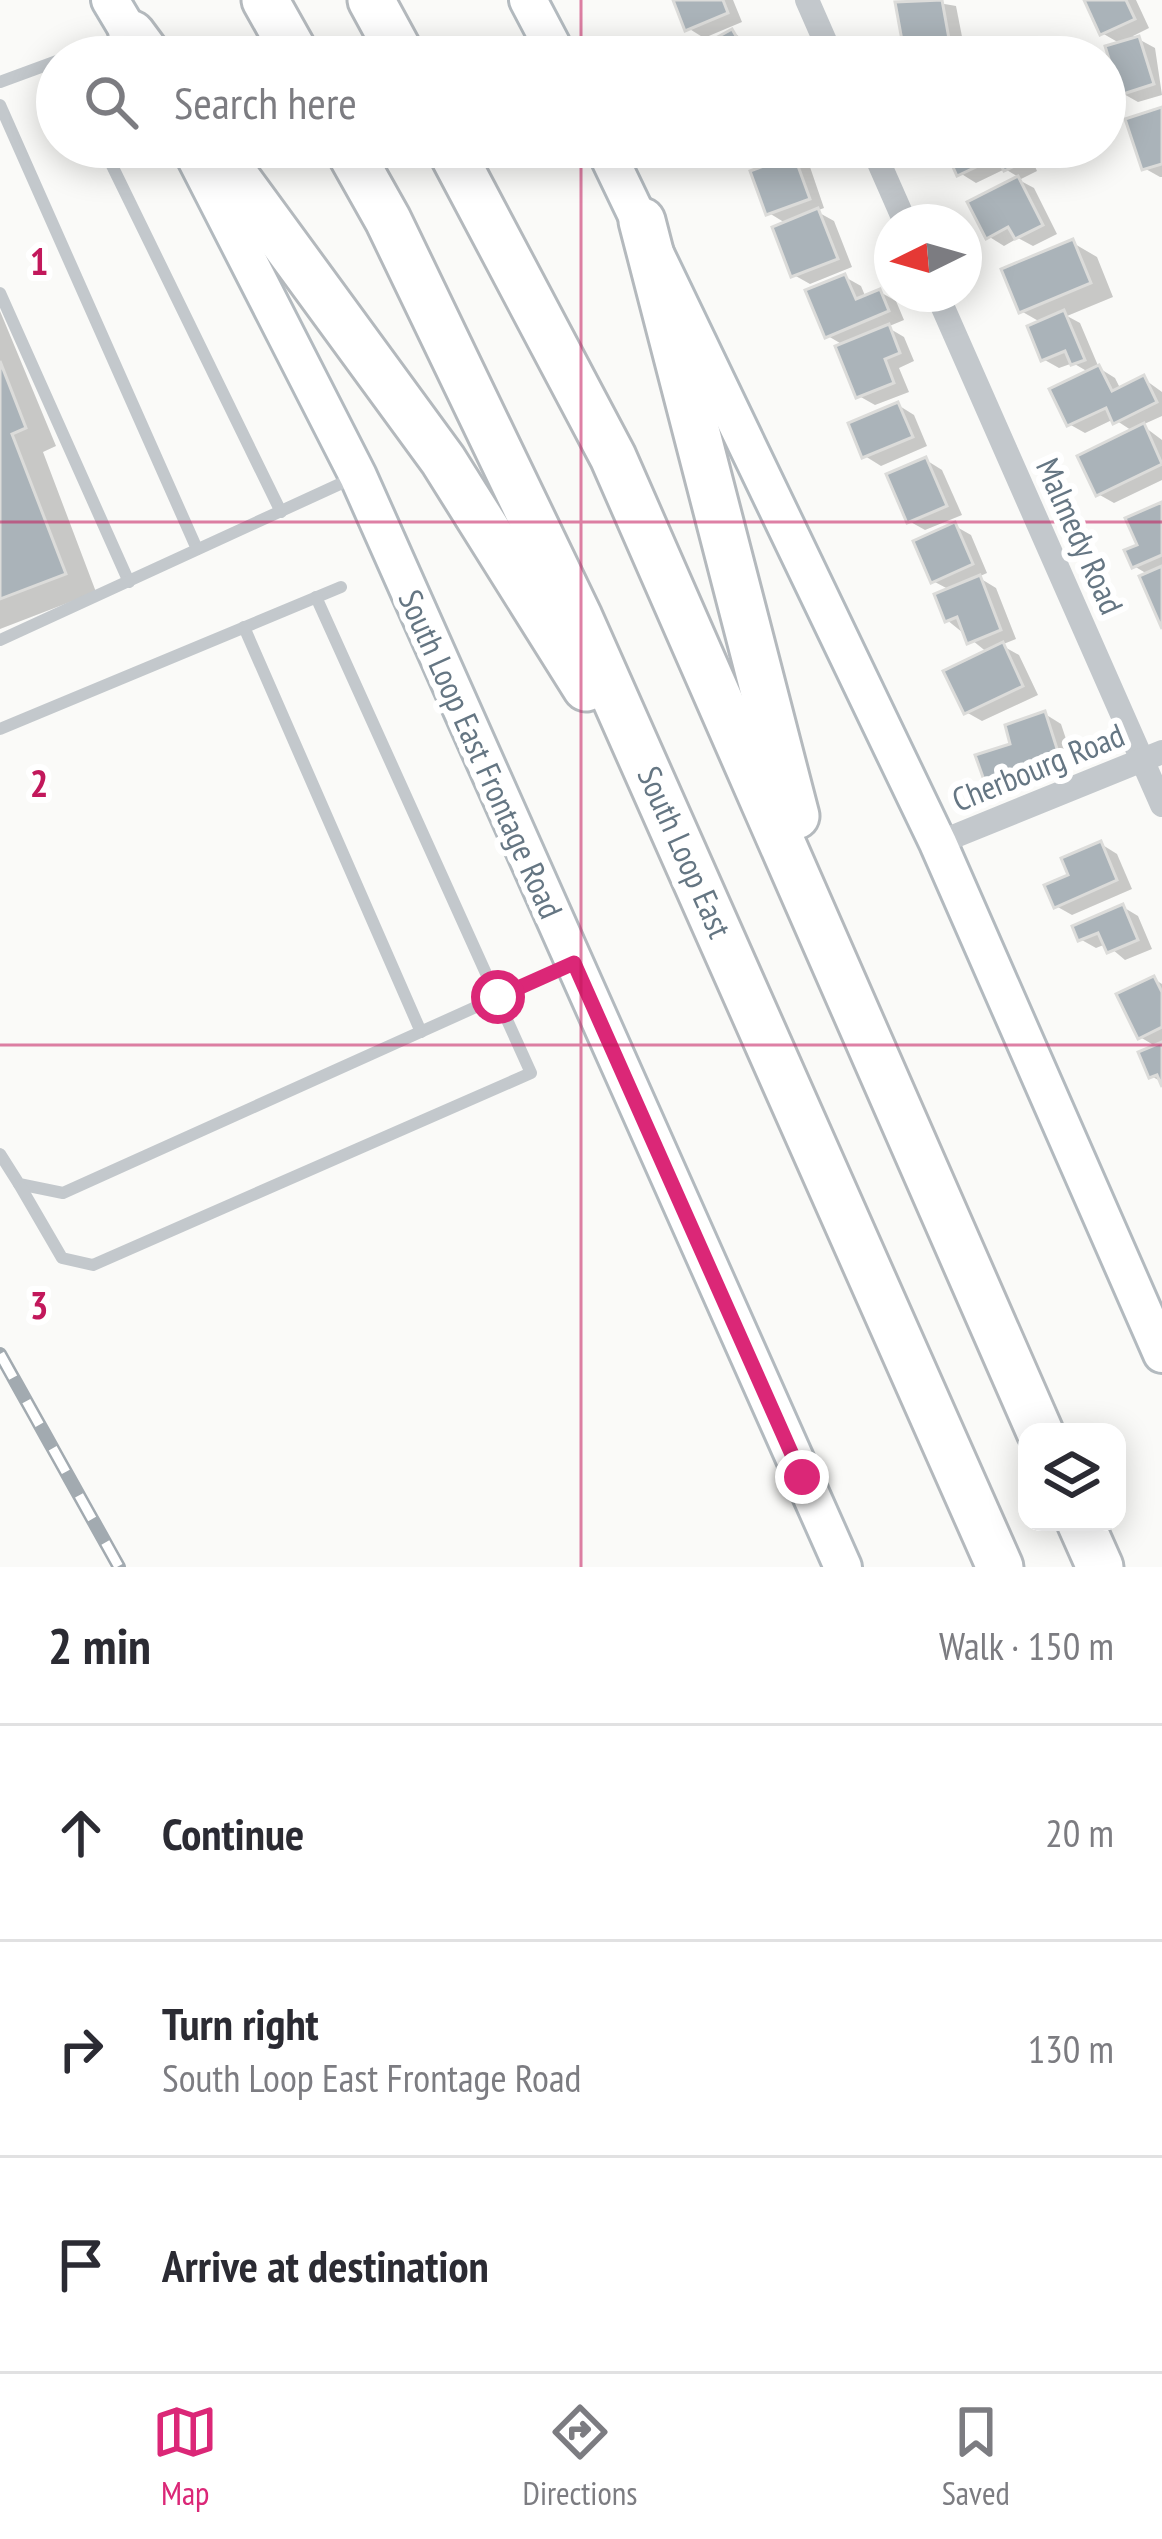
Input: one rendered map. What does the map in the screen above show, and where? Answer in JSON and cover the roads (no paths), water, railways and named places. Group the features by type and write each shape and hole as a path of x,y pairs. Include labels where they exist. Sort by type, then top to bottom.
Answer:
{"highway":[{"path":"265,0 285,36"},
{"path":"371,0 391,36"},
{"path":"229,168 443,460 679,838"},
{"name":"South Loop East","path":"357,168 549,554 1000,1567"},
{"path":"460,168 613,457 1036,1423"},
{"path":"642,220 829,946"},
{"path":"1084,1531 1100,1567"}],"main road":[{"path":"529,0 547,36"},
{"name":"South Loop East Frontage Road","path":"201,168 358,476 843,1567"},
{"path":"615,168 938,843 1162,1354"}],"street":[{"path":"807,0 823,36"},
{"path":"881,168 897,204"},
{"name":"Malmedy Road","path":"945,312 1152,756 1162,805"},
{"name":"Cherbourg Road","path":"938,843 1152,756"}],"lane":[{"path":"0,82 36,67"},
{"path":"0,105 197,548"},
{"path":"113,168 281,512"},
{"path":"0,293 129,582"},
{"path":"0,640 358,476"},
{"path":"0,729 341,586"},
{"path":"0,1154 62,1258 93,1265 531,1073 316,597"},
{"path":"244,627 421,1032"},
{"path":"19,1184 63,1193 574,963"}],"railway":[{"path":"0,1354 119,1567"}]}
